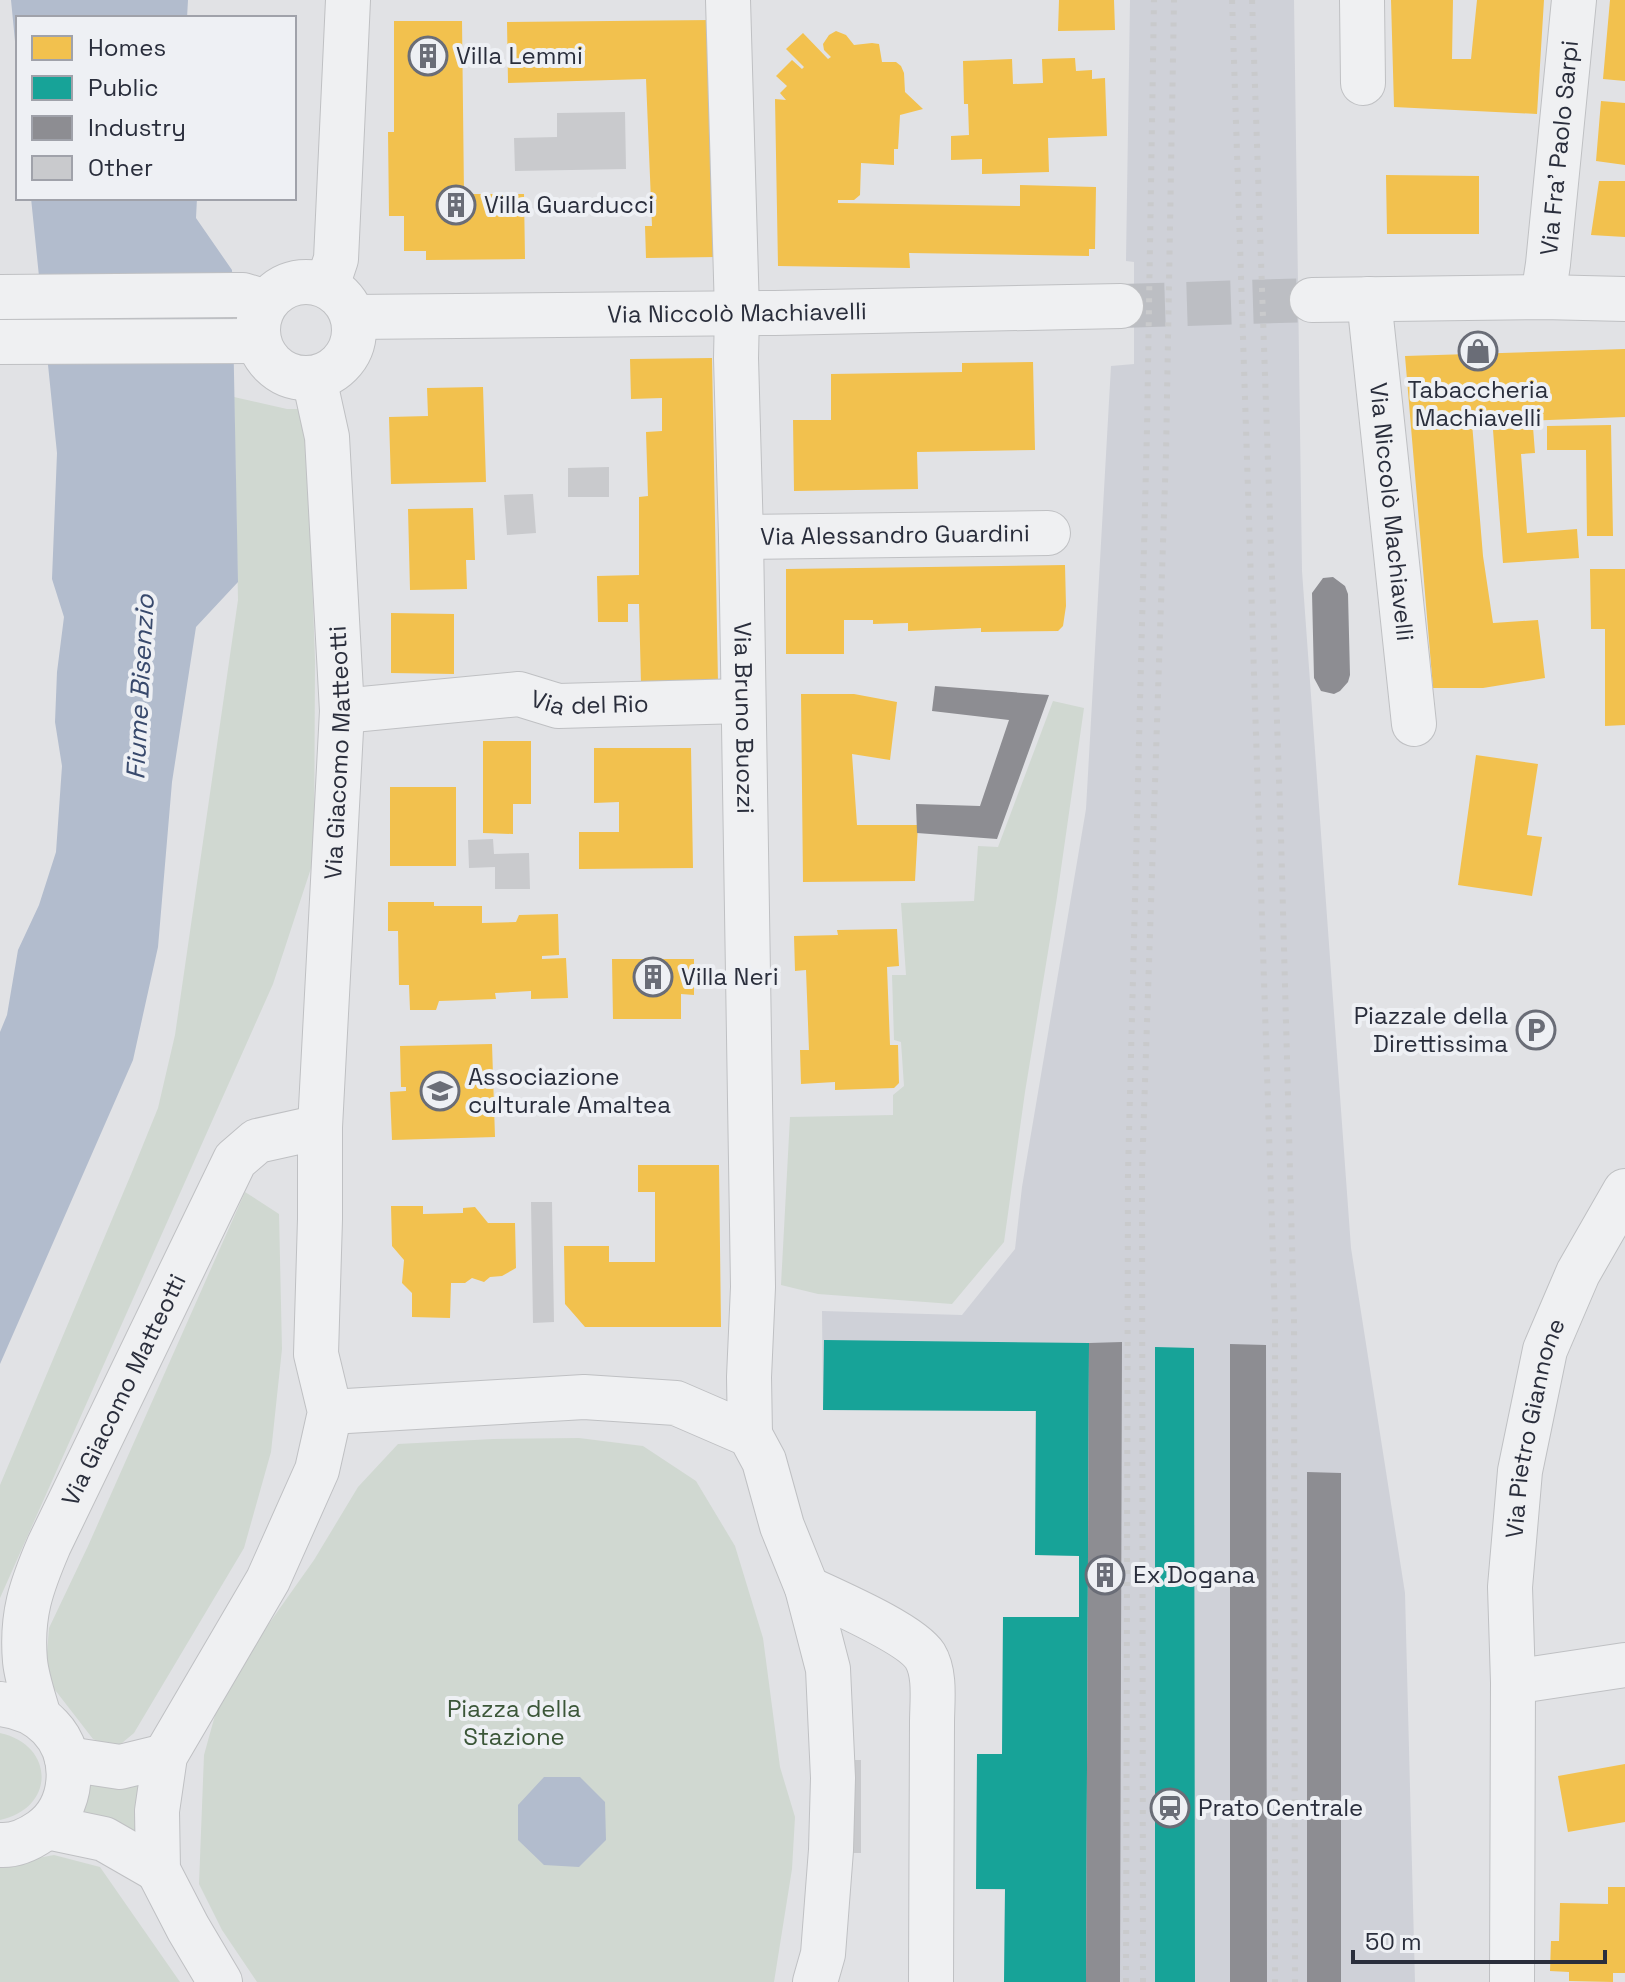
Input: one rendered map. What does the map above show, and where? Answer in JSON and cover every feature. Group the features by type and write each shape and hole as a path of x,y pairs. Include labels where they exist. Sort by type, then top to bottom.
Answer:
{"street":[{"path":"248,320 264,355 273,366 300,379 330,373 351,350 355,333 340,302 336,259 348,0"},
{"name":"Via Bruno Buozzi","path":"728,0 737,312 753,1287 750,1435"},
{"path":"1362,0 1363,83"},
{"name":"Via Fra' Paolo Sarpi","path":"1543,297 1574,0"},
{"path":"0,342 248,320 275,292 300,282 314,282 340,302"},
{"path":"0,297 248,320"},
{"name":"Via Niccolò Machiavelli","path":"1369,299 1414,724"},
{"path":"1312,300 1625,299"},
{"name":"Via Niccolò Machiavelli","path":"340,302 737,312 1121,306"},
{"name":"Via Giacomo Matteotti","path":"314,378 327,437 342,711 320,1127 316,1354 330,1412"},
{"name":"Via Alessandro Guardini","path":"741,537 1048,533"},
{"name":"Via del Rio","path":"342,711 519,694 558,706 743,701"},
{"name":"Via Giacomo Matteotti","path":"19,1710 25,1664 24,1619 32,1583 235,1160 257,1141 320,1127"},
{"name":"Via Pietro Giannone","path":"1512,1982 1513,1682 1510,1587 1520,1471 1545,1350 1578,1273 1625,1191"},
{"path":"220,1982 158,1870 157,1811 165,1756 268,1580 317,1470 330,1412 584,1397 676,1403 750,1435 764,1461 782,1526 807,1588 828,1669 833,1778 831,1850 823,1954 815,1982"},
{"path":"807,1588 909,1640 925,1657 931,1680 932,1723 931,1982"},
{"path":"1513,1682 1625,1665"},
{"path":"0,1845 28,1840 47,1827 66,1796 69,1777 62,1742 52,1728 19,1710"},
{"path":"67,1759 120,1767 165,1756"},
{"path":"47,1827 104,1839 158,1870"}],"shaded area":[{"path":"1130,0 1294,0 1302,571 1351,1248 1405,1593 1415,1982 1004,1982 1005,1890 976,1889 977,1754 1002,1754 1003,1617 1079,1617 1079,1556 1035,1555 1035,1411 823,1410 822,1311 962,1315 1015,1249 1022,1187 1086,809 1111,366 1134,364 1134,262 1126,261"}],"green space":[{"path":"234,397 287,409 306,409 315,660 314,859 273,984 0,1598 0,1485 158,1108 175,1035 238,600"},
{"path":"1053,701 1084,708 1004,1242 952,1304 818,1294 781,1285 790,1117 893,1115 893,1095 904,1086 901,1042 894,1040 892,975 906,975 901,903 974,901 978,846 998,847"},
{"path":"245,1192 279,1214 282,1349 271,1452 244,1548 134,1733 116,1748 93,1739 45,1677 49,1628"},
{"name":"Piazza della Stazione","path":"579,1438 643,1446 696,1481 735,1546 763,1638 780,1767 795,1817 792,1869 774,1982 257,1982 222,1930 199,1884 204,1755 222,1690 314,1560 358,1487 398,1444"},
{"path":"0,1733 18,1740 31,1750 42,1776 39,1790 31,1803 18,1813 0,1820"},
{"path":"157,1774 146,1851 73,1816 87,1779"},
{"path":"54,1855 100,1867 180,1982 0,1982 0,1865"}],"water":[{"path":"11,0 188,0 187,16 16,16 16,51"},
{"name":"Fiume Bisenzio","path":"31,200 197,200 196,218 232,270 238,582 196,627 172,782 158,947 133,1060 0,1364 0,1032 7,1015 18,950 39,905 56,852 62,766 55,722 64,617 52,579 57,453"},
{"path":"544,1777 580,1777 605,1802 606,1840 579,1867 544,1865 518,1840 518,1805"}],"building: Homes":[{"path":"1059,0 1114,0 1115,30 1058,31"},
{"path":"1391,0 1453,0 1452,59 1471,59 1477,0 1544,0 1537,114 1394,107"},
{"path":"1610,0 1625,0 1625,81 1603,79"},
{"path":"712,20 717,257 646,258 645,226 652,226 646,79 508,83 507,22"},
{"name":"Villa Guarducci","path":"394,21 462,21 464,194 524,194 525,259 426,260 426,251 404,251 404,216 389,216 388,132 394,132"},
{"path":"836,31 846,35 854,45 879,44 882,62 896,62 901,66 905,92 923,109 900,115 894,165 861,163 860,195 854,200 838,200 838,203 1020,206 1020,185 1096,187 1095,249 1089,249 1089,256 909,253 910,268 778,266 775,99 786,100 780,93 787,86 776,76 792,60 802,69 804,67 786,49 803,33 828,59 831,57 823,44"},
{"path":"1075,58 1076,71 1092,70 1092,79 1105,78 1107,136 1048,138 1049,172 982,174 982,159 951,160 951,136 969,135 968,104 964,104 963,61 1012,59 1013,84 1043,83 1042,59"},
{"path":"1601,101 1625,103 1625,165 1596,161"},
{"path":"1386,175 1479,176 1479,234 1387,234"},
{"path":"1599,181 1625,181 1625,237 1591,235"},
{"path":"1625,349 1625,417 1472,423 1483,556 1493,623 1538,620 1545,678 1483,688 1433,688 1405,356"},
{"path":"712,358 718,683 641,684 639,604 628,604 628,622 598,622 597,576 639,575 639,497 648,496 646,432 662,431 662,398 631,399 630,359"},
{"path":"1033,362 1035,450 917,452 918,489 794,491 793,420 831,420 831,374 962,372 962,363"},
{"path":"483,387 486,482 391,484 389,417 428,416 427,388"},
{"path":"1611,425 1613,536 1587,536 1586,450 1547,450 1547,426"},
{"path":"1533,427 1535,453 1521,454 1527,533 1577,529 1579,558 1503,563 1493,430"},
{"path":"473,508 475,560 466,560 467,589 410,590 408,509"},
{"path":"1065,565 1066,606 1063,626 1058,631 981,632 981,628 908,631 908,623 873,624 873,620 844,620 844,654 786,654 786,569"},
{"path":"1590,569 1625,569 1625,725 1605,726 1605,629 1591,629"},
{"path":"391,613 454,614 454,674 391,673"},
{"path":"801,694 854,694 897,702 890,760 852,754 857,825 918,825 915,881 803,882"},
{"path":"483,741 531,741 531,804 513,804 513,834 483,833"},
{"path":"594,748 691,748 693,868 579,869 579,832 619,832 619,802 594,803"},
{"path":"1476,755 1538,764 1527,835 1542,837 1532,896 1458,885"},
{"path":"390,787 456,787 456,866 390,866"},
{"path":"388,902 482,906 482,923 516,922 519,915 558,914 559,955 542,956 542,959 566,958 568,998 531,999 531,991 495,993 496,999 439,1001 436,1010 410,1010 409,985 399,985 398,931 388,931"},
{"path":"897,929 899,966 887,967 890,1045 898,1045 899,1083 894,1088 835,1090 835,1082 801,1084 800,1050 809,1050 806,970 795,971 794,936 838,935 837,930"},
{"name":"Villa Neri","path":"612,959 694,959 694,995 681,994 681,1019 613,1019"},
{"path":"492,1044 495,1137 392,1140 390,1092 406,1091 406,1087 401,1087 400,1046"},
{"path":"638,1165 719,1165 721,1327 585,1327 565,1304 564,1246 609,1246 609,1262 655,1262 655,1192 638,1192"},
{"path":"391,1206 423,1206 423,1214 463,1213 463,1208 475,1207 488,1223 515,1223 516,1268 484,1282 472,1278 465,1283 451,1283 450,1318 412,1317 412,1293 402,1283 404,1260 392,1246"},
{"path":"1625,1764 1625,1822 1568,1832 1558,1776"},
{"path":"1608,1887 1625,1887 1625,1973 1613,1973 1613,1982 1569,1981 1569,1972 1550,1971 1551,1941 1559,1941 1560,1903 1608,1904"}],"building: Public":[{"path":"824,1340 1089,1343 1086,1982 1004,1982 1005,1889 976,1889 977,1754 1002,1754 1003,1617 1079,1617 1079,1556 1035,1555 1036,1411 823,1410"},
{"path":"1155,1347 1194,1348 1195,1982 1155,1982"}],"building: Industry":[{"path":"1333,577 1345,586 1348,594 1350,675 1348,682 1334,694 1321,691 1314,678 1312,593 1323,578"},
{"path":"935,686 1049,695 997,839 917,833 916,804 980,806 1009,720 932,711"},
{"name":"Ex Dogana","path":"1122,1342 1120,1982 1086,1982 1089,1343"},
{"path":"1230,1344 1266,1345 1267,1982 1230,1982"},
{"path":"1307,1472 1341,1473 1341,1982 1307,1982"}],"building: Other":[{"path":"625,112 626,169 515,171 514,138 557,137 557,113"},
{"path":"609,467 609,497 568,497 568,468"},
{"path":"533,494 536,533 507,535 504,495"},
{"path":"493,839 494,854 529,853 530,889 495,889 495,867 469,868 468,840"},
{"path":"531,1202 552,1202 554,1322 533,1323"},
{"path":"849,1760 861,1760 861,1853 849,1853"}],"tunnel":[{"path":"1121,306 1312,300"}],"railway":[{"path":"1126,1982 1128,1172 1147,429 1154,0"},
{"path":"1143,1982 1142,1172 1166,453 1174,0"},
{"path":"1232,0 1275,1317 1275,1982"},
{"path":"1252,0 1294,1319 1295,1982"}],"place":[{"name":"Villa Lemmi","path":"428,56"},
{"name":"Villa Guarducci","path":"456,205"},
{"name":"Tabaccheria Machiavelli","path":"1478,351"},
{"name":"Villa Neri","path":"653,977"},
{"name":"Piazzale della Direttissima","path":"1536,1030"},
{"name":"Associazione culturale Amaltea","path":"440,1091"},
{"name":"Ex Dogana","path":"1105,1575"},
{"name":"Prato Centrale","path":"1170,1808"}]}
